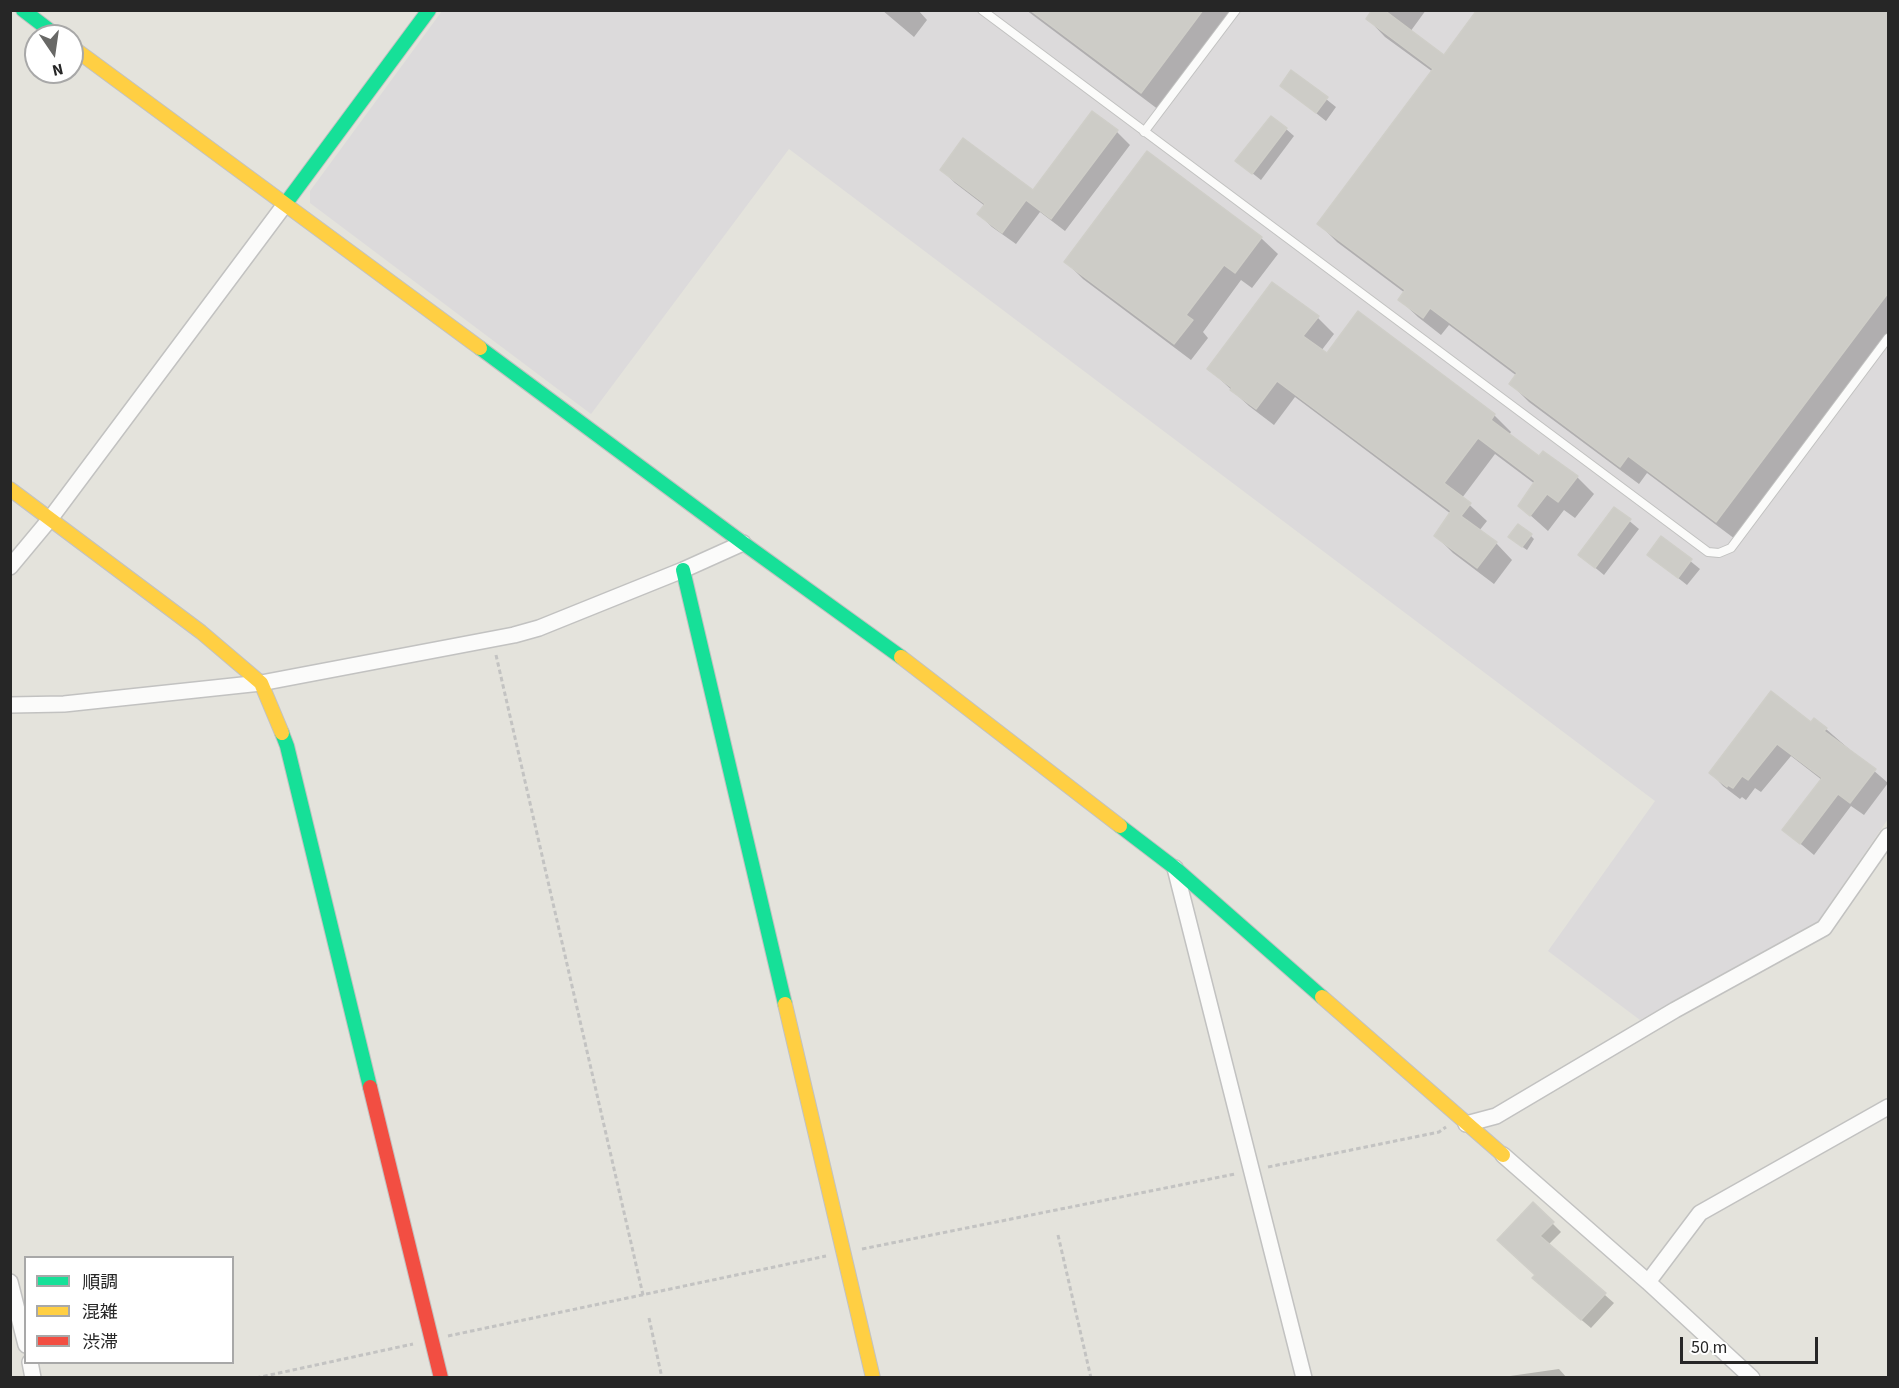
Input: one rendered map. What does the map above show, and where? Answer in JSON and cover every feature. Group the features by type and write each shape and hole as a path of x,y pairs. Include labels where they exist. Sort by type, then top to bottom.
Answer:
{"street":[{"path":"23,10 41,24"},
{"path":"10,567 50,519 429,10"},
{"path":"84,56 928,677 1175,868 1648,1282 1752,1377"},
{"path":"10,489 201,632 261,683 286,746 441,1377"},
{"path":"10,705 64,704 261,683 493,639 539,628 683,570 743,543"},
{"path":"683,570 873,1377"},
{"path":"1467,1124 1496,1116 1675,1010 1824,928 1888,836"},
{"path":"1175,868 1304,1377"},
{"path":"1648,1282 1700,1213 1888,1107"},
{"path":"10,1282 24,1337"}],"lane":[{"path":"982,10 1708,552 1719,553 1731,548 1888,338"},
{"path":"1144,132 1236,10"}],"path":[{"path":"493,639 643,1295"},
{"path":"1058,1235 1091,1377"},
{"path":"648,1318 662,1377"}],"shaded area":[{"path":"442,11 1888,11 1888,819 1817,923 1640,1020 1548,951 1655,801 789,149 591,414 310,203 310,191"}],"building":[{"path":"1030,10 1203,10 1141,93"},
{"path":"1372,10 1384,10 1444,55 1477,10 1888,10 1888,293 1716,522 1628,456 1620,467 1509,384 1517,373 1430,308 1423,318 1398,300 1405,290 1317,224 1433,69 1366,19"},
{"path":"1291,70 1328,97 1316,113 1280,86"},
{"path":"1092,111 1118,130 1051,219 1026,200 1002,233 977,214 985,204 940,170 963,138 1033,190"},
{"path":"1271,116 1287,128 1252,174 1235,161"},
{"path":"1147,151 1262,237 1235,273 1224,265 1186,315 1193,320 1174,344 1064,262"},
{"path":"1272,282 1319,316 1303,336 1327,353 1358,311 1495,414 1491,420 1539,456 1543,451 1578,476 1558,502 1547,494 1530,516 1518,506 1535,481 1478,438 1444,483 1471,503 1461,516 1497,542 1477,568 1434,536 1451,511 1277,381 1256,409 1207,369"},
{"path":"1614,507 1631,519 1595,568 1578,555"},
{"path":"1518,524 1532,534 1522,547 1508,537"},
{"path":"1661,536 1692,559 1678,578 1647,555"},
{"path":"1771,691 1811,722 1814,718 1827,728 1824,731 1876,769 1850,803 1838,794 1800,844 1782,830 1822,778 1777,744 1748,780 1742,776 1733,788 1728,785 1727,787 1709,773"},
{"path":"1533,1202 1554,1222 1540,1236 1606,1293 1581,1320 1532,1278 1535,1275 1497,1240"}],"traffic: fast":[{"path":"23,10 41,24"},
{"path":"286,203 429,10"},
{"path":"480,348 901,657"},
{"path":"683,570 785,1004"},
{"path":"282,733 370,1087"},
{"path":"1120,826 1175,868 1322,997"}],"traffic: slow":[{"path":"84,56 480,348"},
{"path":"10,489 201,632 261,683 282,733"},
{"path":"901,657 1120,826"},
{"path":"1322,997 1503,1155"},
{"path":"785,1004 873,1378"}],"traffic: jam":[{"path":"370,1087 441,1378"}]}
